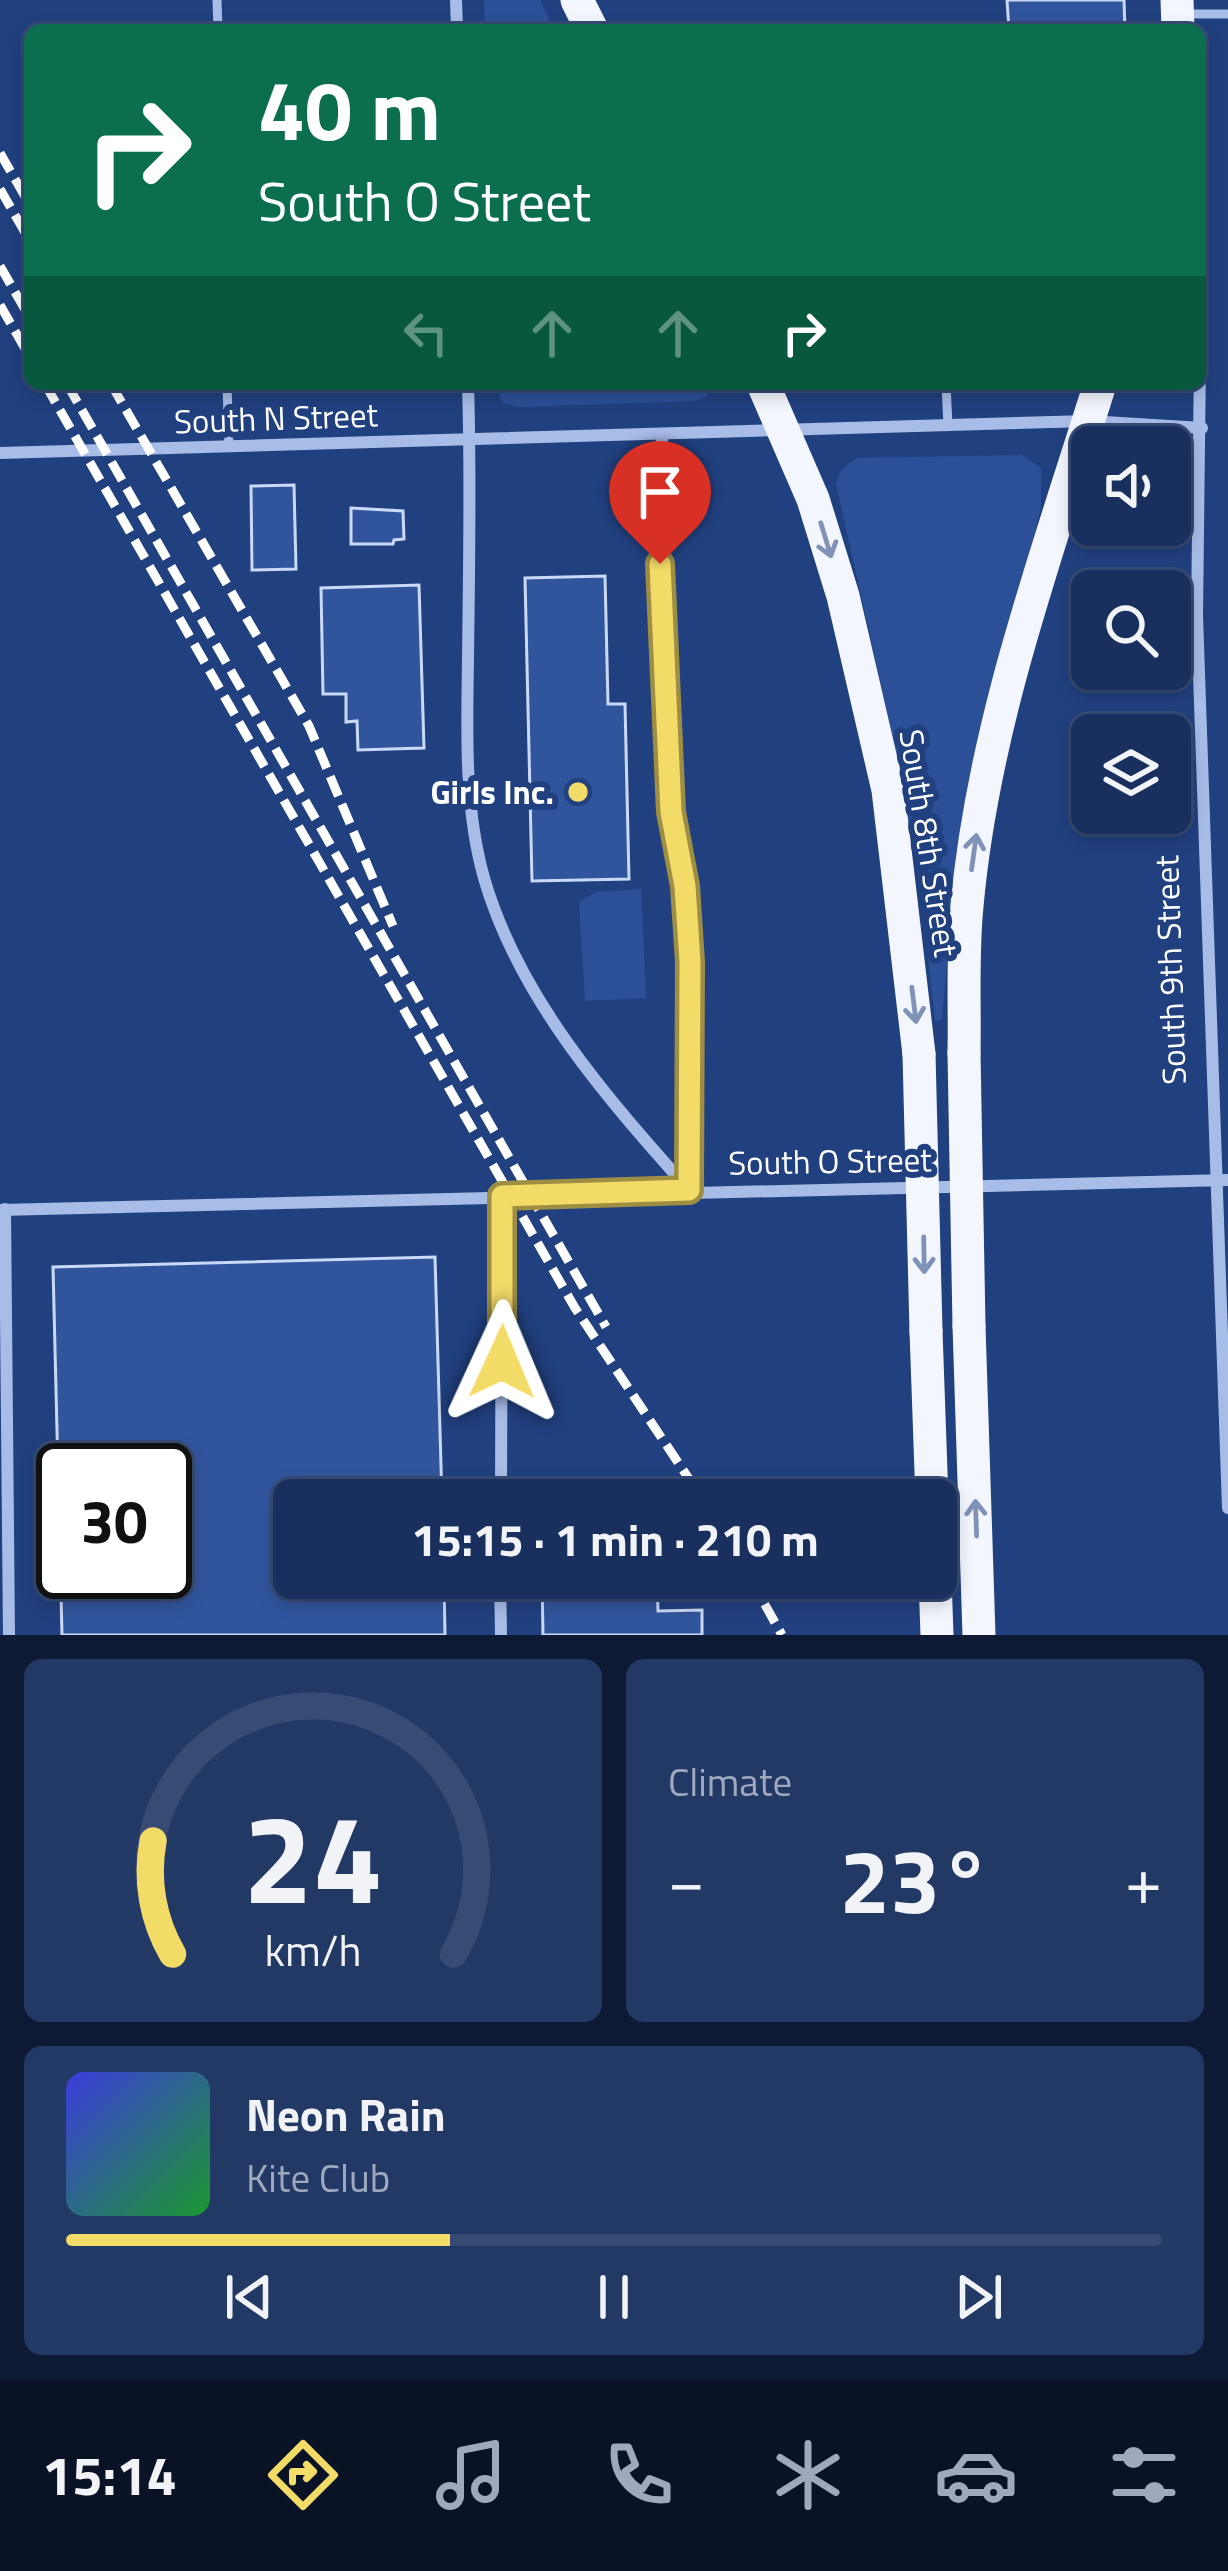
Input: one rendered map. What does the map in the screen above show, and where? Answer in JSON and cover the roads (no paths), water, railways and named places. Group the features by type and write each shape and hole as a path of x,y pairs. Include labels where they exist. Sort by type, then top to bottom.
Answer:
{"highway":[{"name":"South 8th Street","path":"767,390 813,500 843,596 888,790 920,1054 931,1479"},
{"path":"979,1635 964,1053 966,908 981,803 1009,679 1098,390"},
{"path":"936,1599 937,1635"}],"street":[{"path":"468,390 466,765 484,878 528,977 570,1048 689,1190"},
{"name":"South 9th Street","path":"1201,390 1197,616 1222,1181 1228,1508"},
{"name":"South N Street","path":"0,453 1088,421 1202,428"},
{"path":"662,434 660,564 671,812 685,886 690,962 689,1190"},
{"name":"South O Street","path":"3,1210 689,1190 1222,1181"},
{"path":"501,1479 502,1196"},
{"path":"3,1210 9,1635"},
{"path":"500,1599 501,1635"}],"lane":[{"path":"1178,15 1228,14"},
{"path":"227,390 229,447"},
{"path":"946,390 948,426"}],"railway":[{"path":"0,153 24,195"},
{"path":"0,189 24,231"},
{"path":"0,266 24,308"},
{"path":"0,305 24,347"},
{"path":"48,390 575,1308 689,1479"},
{"path":"70,390 606,1327"},
{"path":"114,390 309,726 393,926"},
{"path":"762,1599 782,1635"}],"place":[{"name":"Girls Inc.","path":"578,792"}]}
